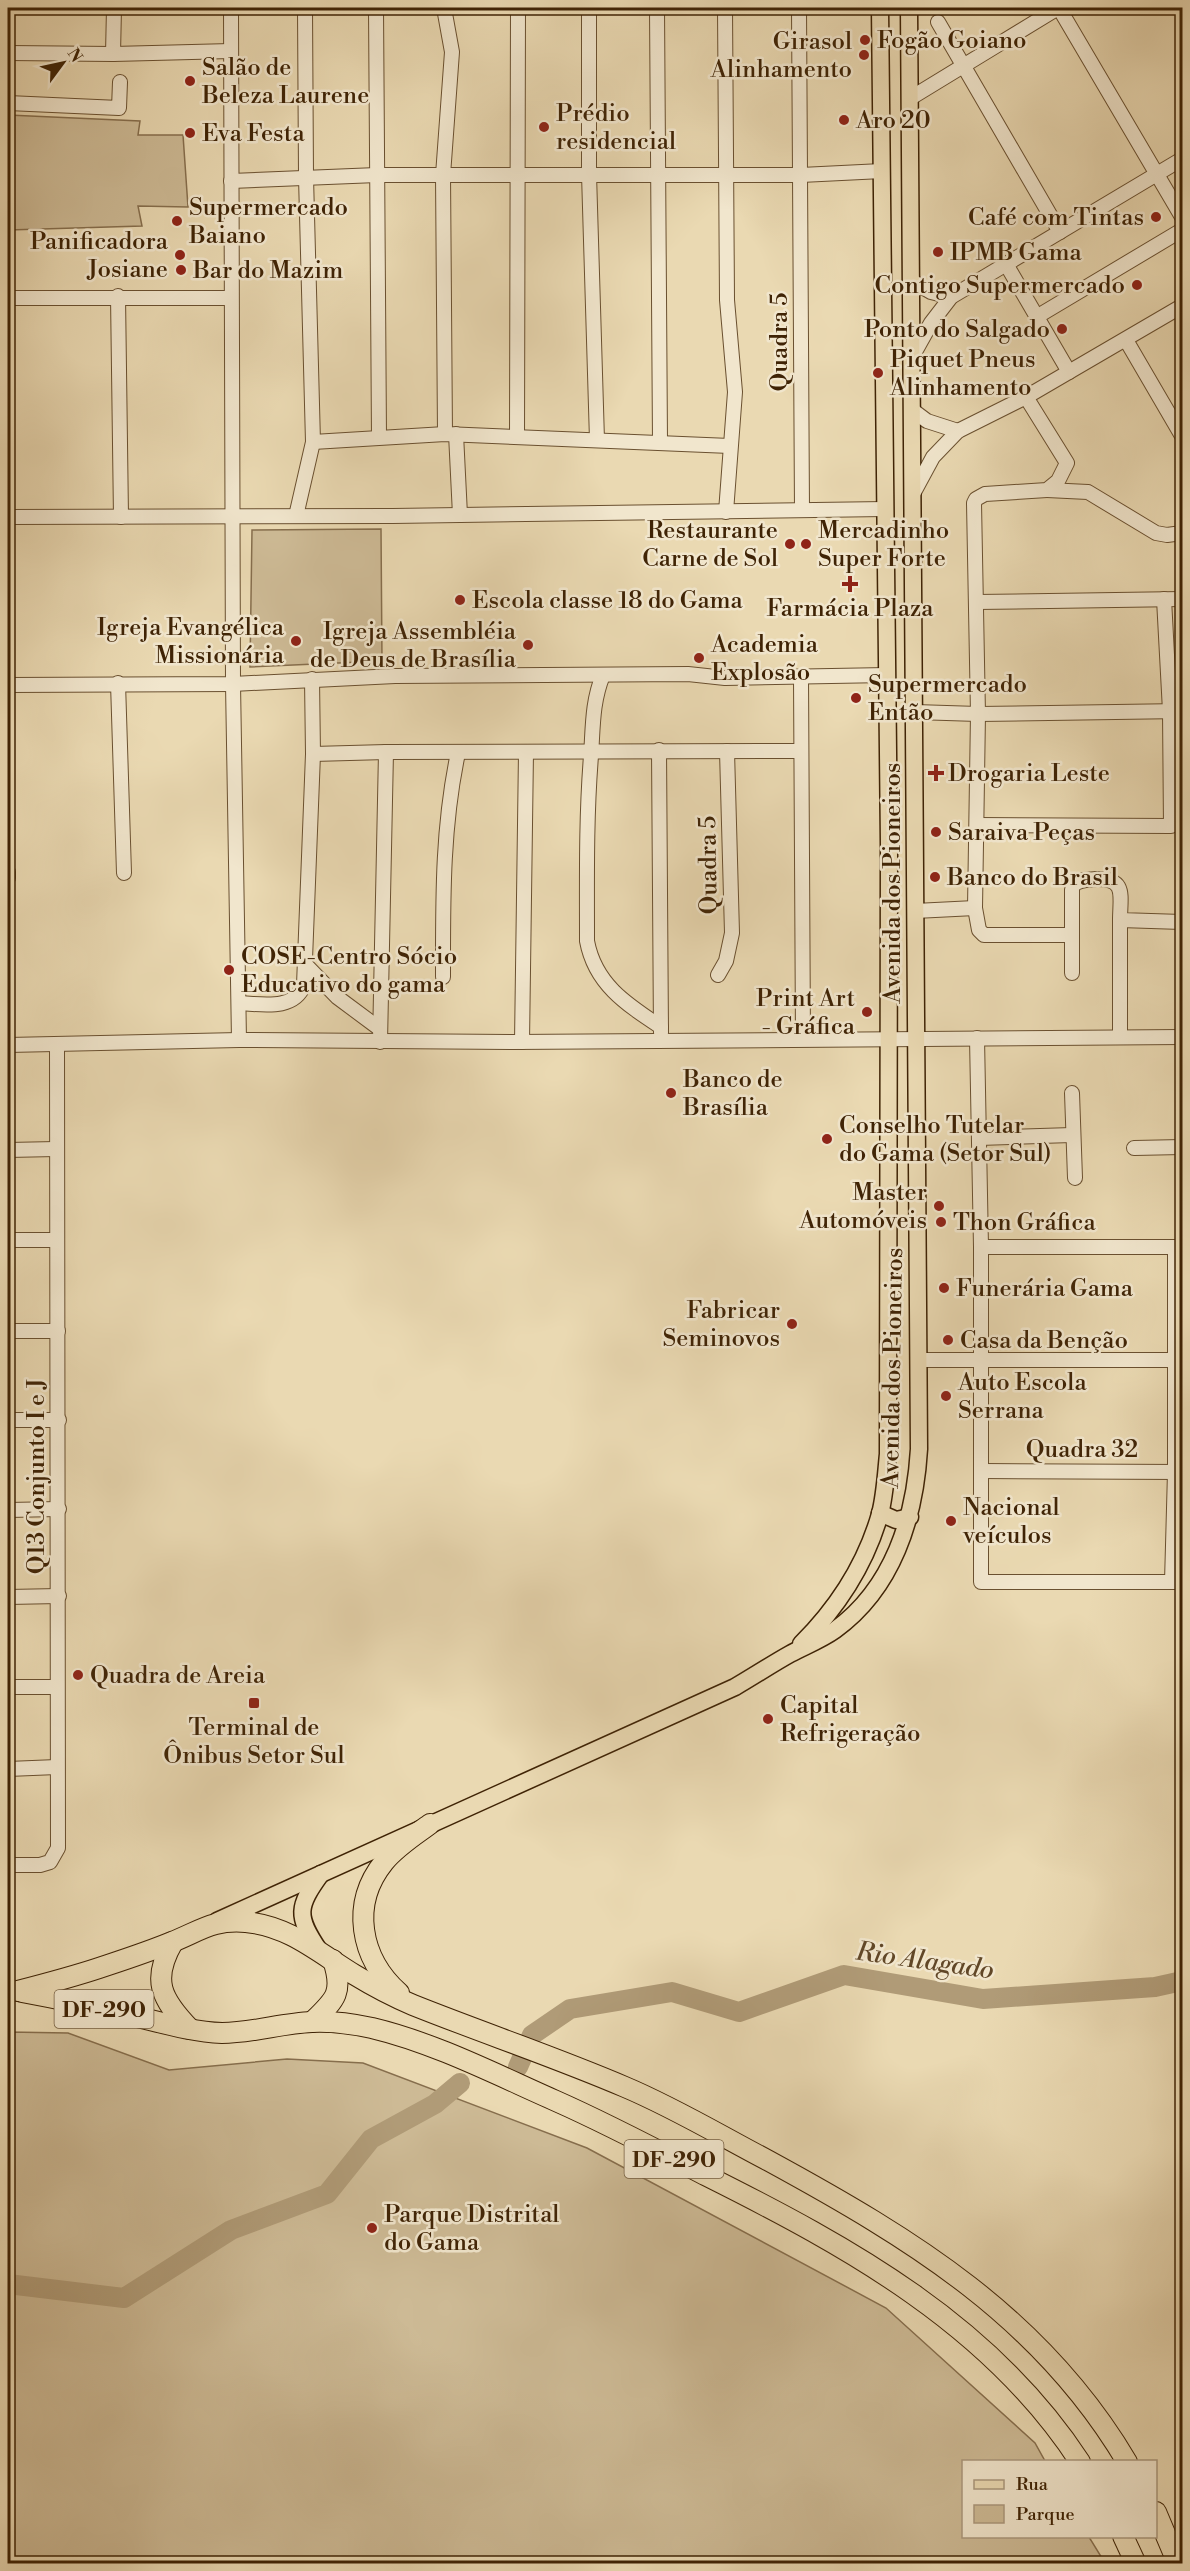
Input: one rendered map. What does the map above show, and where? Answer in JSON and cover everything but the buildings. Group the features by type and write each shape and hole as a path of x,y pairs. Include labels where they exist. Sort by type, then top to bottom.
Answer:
{"highway":[{"path":"410,2003 392,1987 373,1960 363,1932 363,1906 368,1887 384,1862 430,1824"},
{"name":"DF-290","path":"13,1991 98,1969 173,1942 213,1923 245,1922 273,1927 326,1955 355,1975 410,2003 637,2092 833,2196 960,2277 1021,2330 1047,2357 1097,2418 1126,2460"},
{"path":"173,1942 163,1959 160,1976 163,1992 172,2010 190,2029"},
{"path":"312,2022 332,2004 338,1992 339,1977 326,1955"},
{"name":"DF-290","path":"13,1991 190,2029 222,2033 258,2031 312,2022 349,2024 410,2039 504,2078 603,2122 757,2200 834,2244 907,2290 989,2353 1022,2385 1056,2425 1079,2460"},
{"path":"1157,2517 1178,2564"},
{"path":"1124,2538 1136,2564"}],"main road":[{"name":"Avenida dos Pioneiros","path":"792,1653 835,1630 867,1602 898,1550 910,1517 917,1484 919,1205 910,362 912,281 909,8"},
{"name":"Avenida dos Pioneiros","path":"792,1653 829,1613 858,1568 880,1513 888,1454 889,845 881,10"},
{"path":"884,420 890,430 899,434 911,429"},
{"path":"888,820 915,823"},
{"path":"889,845 905,839 915,842"},
{"path":"889,1203 907,1210 919,1205"},
{"path":"880,1513 896,1520 910,1517"},
{"path":"213,1923 735,1687 792,1653"},
{"path":"321,1874 306,1894 301,1916 304,1927 326,1955"}],"street":[{"path":"113,54 114,8"},
{"path":"231,8 233,684 239,1040"},
{"path":"296,516 313,442 306,177 305,8"},
{"path":"376,8 379,436"},
{"path":"444,8 452,52 443,175 451,434 460,515"},
{"path":"517,436 518,8"},
{"path":"590,8 589,174 597,440"},
{"path":"657,8 660,442"},
{"path":"724,8 727,300 735,392 726,512"},
{"name":"Quadra 5","path":"800,8 802,508"},
{"path":"909,99 963,64 1059,8 1182,217"},
{"path":"938,22 1060,232"},
{"path":"8,52 113,54 231,51"},
{"path":"8,103 119,108 120,82"},
{"path":"910,362 931,322 951,297 1182,159"},
{"path":"231,181 376,175 801,175 882,171"},
{"path":"1038,316 1182,230"},
{"path":"1006,264 1069,372"},
{"path":"912,281 931,292 951,297"},
{"path":"8,298 118,296 231,298"},
{"path":"118,296 121,517"},
{"path":"912,496 933,457 957,431 1026,397 1182,306"},
{"path":"1126,340 1182,436"},
{"path":"1026,397 1067,463 1058,481 1047,490"},
{"path":"911,409 927,422 957,431"},
{"path":"313,442 379,436 451,434 730,446"},
{"path":"1072,935 984,935 979,930 975,908 978,714 976,499 985,494 1047,490 1088,492 1156,532 1167,535 1182,533"},
{"path":"8,517 460,515 726,512 802,508 885,509"},
{"path":"976,825 1177,826 1176,711 1164,599"},
{"path":"976,602 1182,599"},
{"path":"8,685 118,682 233,684 312,679 603,675 801,677 887,675"},
{"path":"603,675 595,695 591,751 587,836 587,941 590,956 601,979 661,1034"},
{"path":"801,677 803,1039"},
{"path":"239,1003 264,1005 294,1000 301,994 304,986 313,754 312,679"},
{"path":"118,682 124,873"},
{"path":"915,712 978,714 1176,711"},
{"path":"313,754 659,750 800,751"},
{"path":"659,750 661,1034"},
{"name":"Quadra 5","path":"718,975 726,961 732,933 727,751"},
{"path":"380,1036 386,752"},
{"path":"522,1042 526,752"},
{"path":"443,977 445,839 450,792 458,753"},
{"path":"8,872 8,878"},
{"path":"1072,973 1073,885 1082,880 1110,879 1118,884 1120,890 1120,1037"},
{"path":"915,911 975,908"},
{"path":"1120,920 1182,922"},
{"path":"306,965 380,1036"},
{"path":"8,1045 380,1036 522,1042 661,1034 803,1039 1182,1037"},
{"path":"977,1038 981,1247 981,1582 1177,1582 1179,1248 981,1247"},
{"name":"Q13 Conjunto I e J","path":"8,1865 40,1864 55,1857 58,1848 57,1044"},
{"path":"1072,1093 1075,1178"},
{"path":"979,1138 1072,1135"},
{"path":"1134,1148 1182,1147"},
{"path":"8,1150 56,1149"},
{"path":"8,1240 57,1240"},
{"path":"8,1331 58,1331"},
{"path":"918,1360 1179,1360"},
{"path":"8,1420 59,1420"},
{"name":"Quadra 32","path":"982,1471 1179,1472"},
{"path":"8,1510 59,1509"},
{"path":"8,1597 59,1596"},
{"path":"8,1688 57,1687"},
{"path":"8,1769 57,1767"}],"green space":[{"path":"8,115 140,121 138,135 183,135 188,207 138,206 142,226 8,230"},
{"path":"381,529 382,661 250,667 252,530"},
{"name":"Parque Distrital do Gama","path":"8,2032 68,2033 169,2070 287,2059 363,2063 587,2148 886,2308 1035,2443 1044,2460 962,2460 962,2538 1090,2538 1105,2563 8,2563"}],"waterway":[{"name":"Rio Alagado","path":"518,2067 532,2035 570,2009 672,1992 739,2012 844,1975 983,1999 1155,1987 1182,1981"},
{"name":"Rio Alagado","path":"8,2284 124,2298 231,2230 327,2194 371,2139 435,2104 460,2083"}],"place":[{"name":"Fogão Goiano","path":"865,40"},
{"name":"Girasol Alinhamento","path":"864,55"},
{"name":"Salão de Beleza Laurene","path":"190,81"},
{"name":"Aro 20","path":"844,120"},
{"name":"Prédio residencial","path":"544,127"},
{"name":"Eva Festa","path":"190,133"},
{"name":"Café com Tintas","path":"1156,217"},
{"name":"Supermercado Baiano","path":"177,221"},
{"name":"IPMB Gama","path":"938,252"},
{"name":"Panificadora Josiane","path":"180,255"},
{"name":"Bar do Mazim","path":"181,270"},
{"name":"Contigo Supermercado","path":"1137,285"},
{"name":"Ponto do Salgado","path":"1062,329"},
{"name":"Piquet Pneus Alinhamento","path":"878,373"},
{"name":"Restaurante Carne de Sol","path":"790,544"},
{"name":"Mercadinho Super Forte","path":"806,544"},
{"name":"Farmácia Plaza","path":"850,584"},
{"name":"Escola classe 18 do Gama","path":"460,600"},
{"name":"Igreja Evangélica Missionária","path":"296,641"},
{"name":"Igreja Assembléia de Deus de Brasília","path":"528,645"},
{"name":"Academia Explosão","path":"699,658"},
{"name":"Supermercado Então","path":"856,698"},
{"name":"Drogaria Leste","path":"936,773"},
{"name":"Saraiva Peças","path":"936,832"},
{"name":"Banco do Brasil","path":"935,877"},
{"name":"COSE-Centro Sócio Educativo do gama","path":"229,970"},
{"name":"Print Art - Gráfica","path":"867,1012"},
{"name":"Banco de Brasília","path":"671,1093"},
{"name":"Conselho Tutelar do Gama (Setor Sul)","path":"827,1139"},
{"name":"Master Automóveis","path":"939,1206"},
{"name":"Thon Gráfica","path":"941,1222"},
{"name":"Funerária Gama","path":"944,1288"},
{"name":"Fabricar Seminovos","path":"792,1324"},
{"name":"Casa da Benção","path":"948,1340"},
{"name":"Auto Escola Serrana","path":"946,1396"},
{"name":"Nacional veículos","path":"951,1521"},
{"name":"Quadra de Areia","path":"78,1675"},
{"name":"Terminal de Ônibus Setor Sul","path":"254,1703"},
{"name":"Capital Refrigeração","path":"768,1719"},
{"name":"Parque Distrital do Gama","path":"372,2228"}]}
